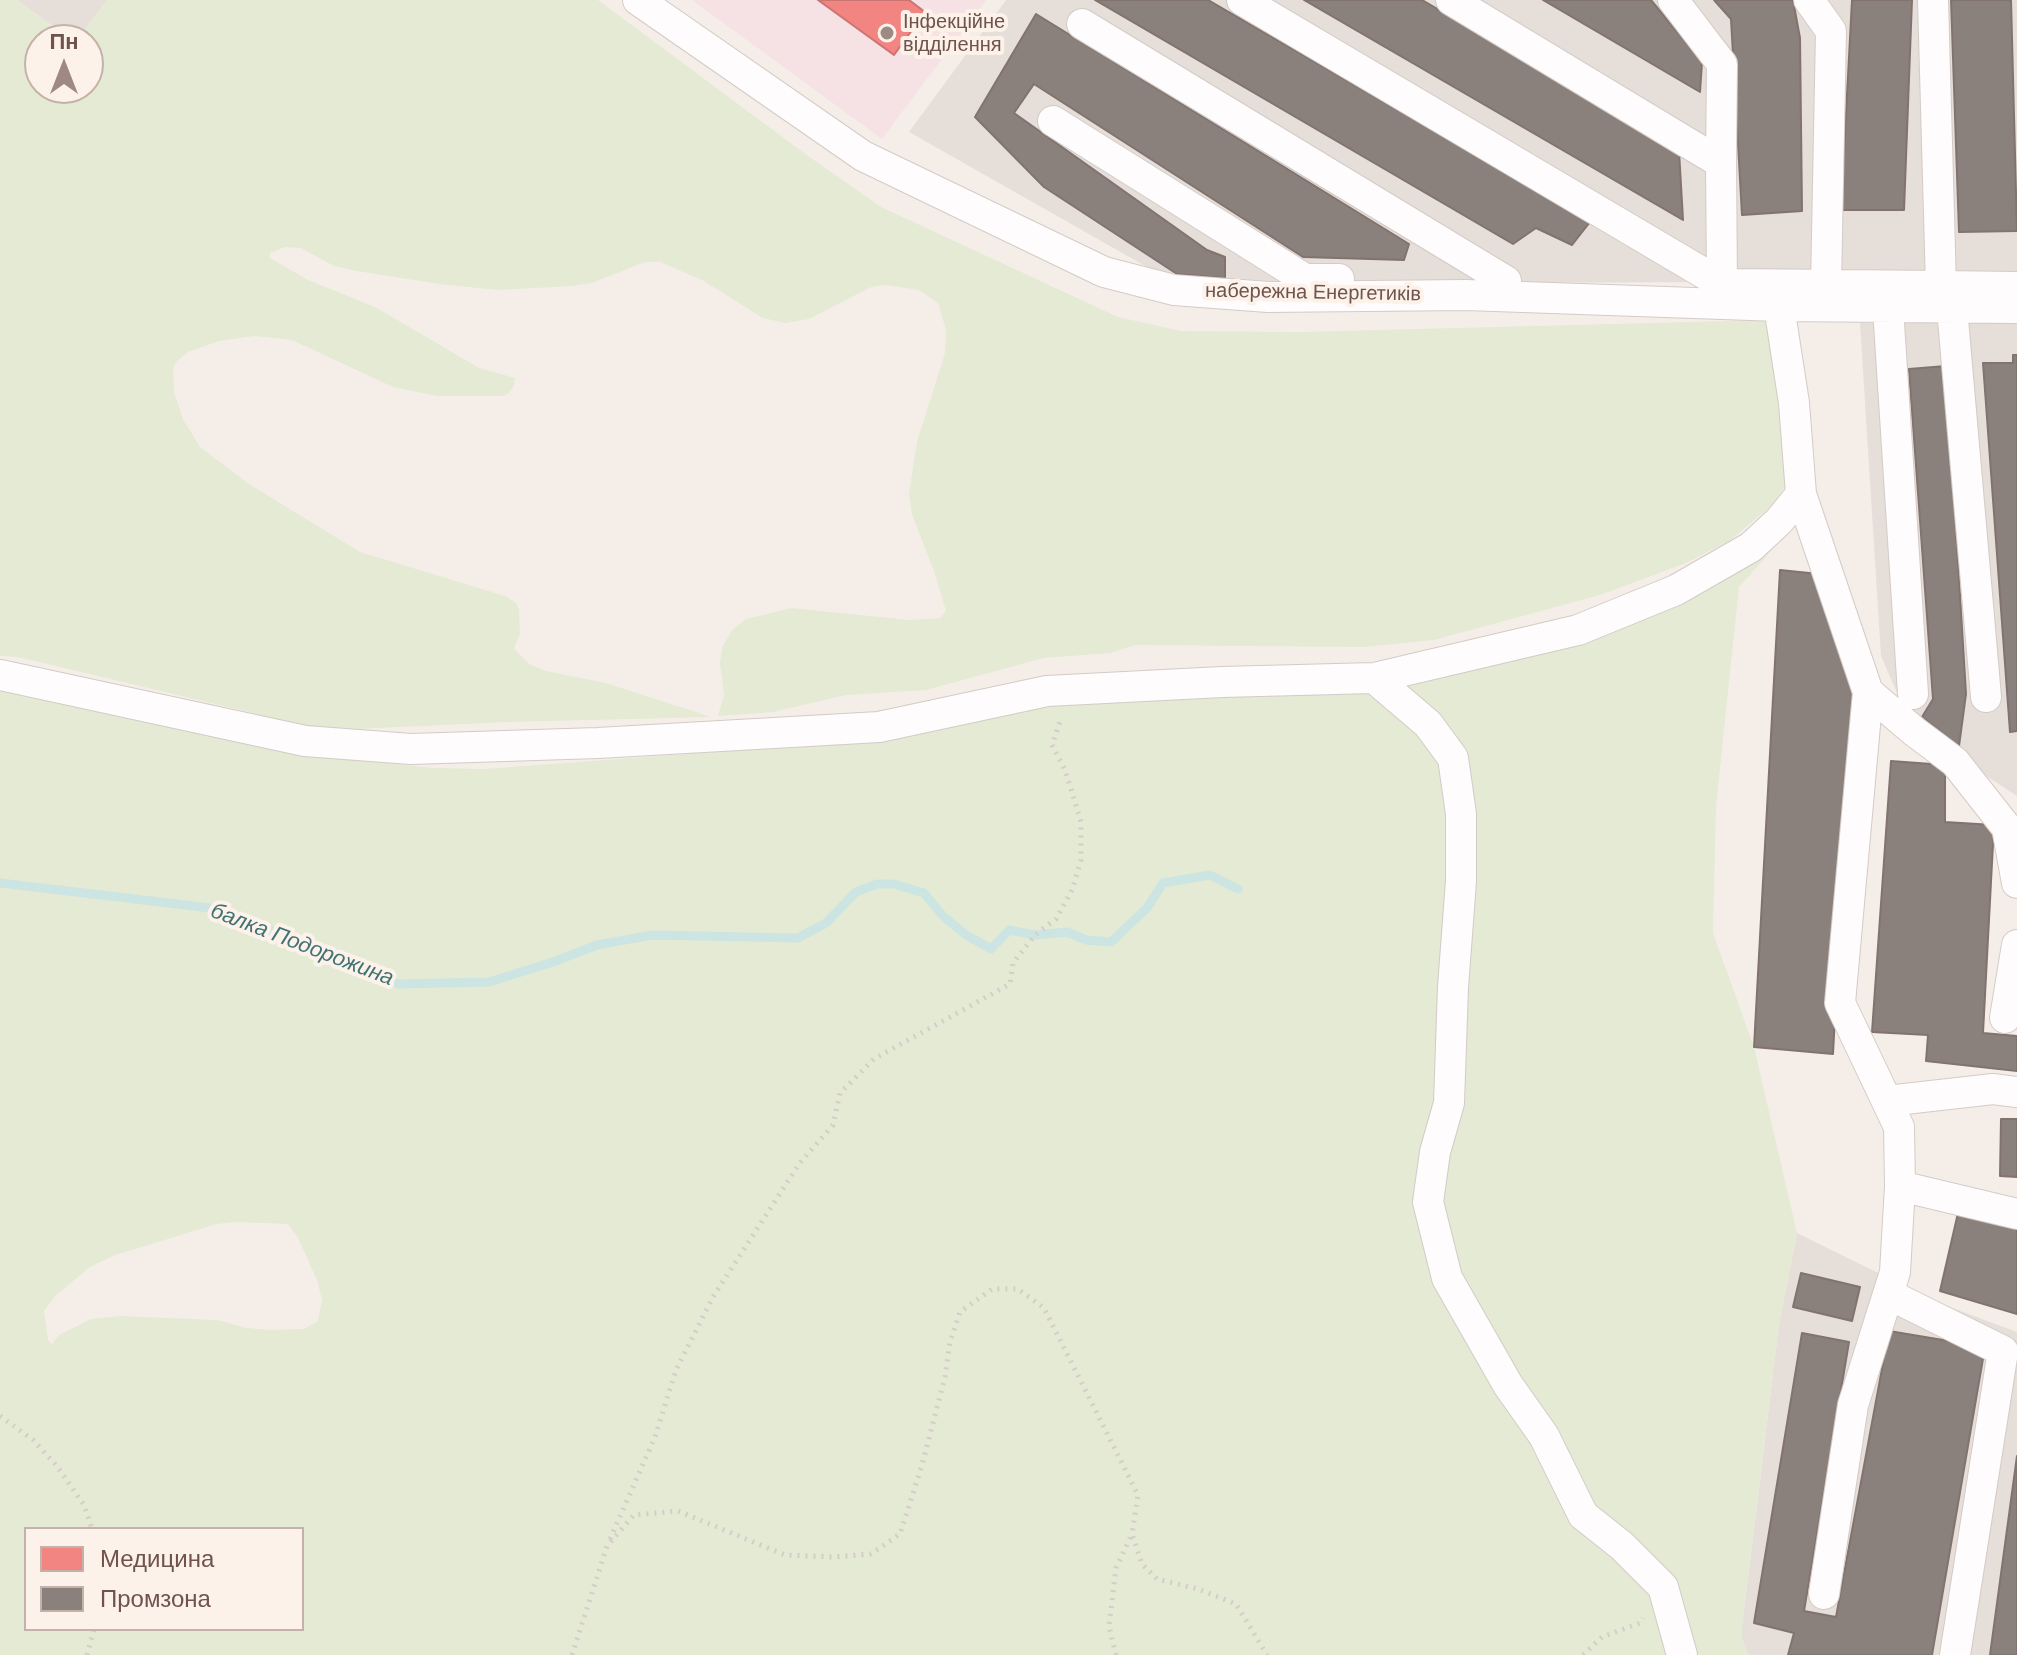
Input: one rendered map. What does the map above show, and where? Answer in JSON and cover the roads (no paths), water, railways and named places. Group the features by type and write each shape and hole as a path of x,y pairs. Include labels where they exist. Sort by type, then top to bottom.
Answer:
{"street":[{"name":"набережна Енергетиків","path":"638,0 863,156 1104,272 1174,290 1268,297 1466,295 1888,308 1946,297 2017,308"},
{"path":"1242,0 1722,284"},
{"path":"1451,0 1721,163"},
{"path":"1673,0 1722,64 1722,284"},
{"path":"1809,0 1831,31 1826,285"},
{"path":"1933,0 1946,297 1986,697"},
{"path":"1082,24 1506,281"},
{"path":"1053,121 1305,279 1826,285 1946,297 2017,287"},
{"path":"1779,306 1794,403 1801,494 1868,692 1840,1003 1899,1127 1900,1186 1895,1272 1853,1405 1824,1594"},
{"path":"1888,308 1913,694"},
{"path":"0,675 305,741 411,749 598,743 879,727 1047,691 1374,678 1578,630 1676,590 1751,547 1779,521 1801,494"},
{"path":"1374,678 1428,724 1453,758 1461,814 1461,881 1449,1103 1435,1152 1428,1202 1447,1278 1508,1385 1544,1436 1583,1515 1622,1546 1663,1587 1682,1655"},
{"path":"1868,692 1955,762 2007,828 2017,883"},
{"path":"2005,1018 2017,945"},
{"path":"1887,1101 1993,1089 2017,1092"},
{"path":"1900,1186 2017,1214"},
{"path":"1888,1294 2010,1352 1955,1655"}],"waterway":[{"name":"балка Подорожина","path":"0,883 219,909 398,984 489,982 597,945 652,935 798,938 826,923 856,892 877,884 894,884 924,893 943,916 966,935 991,949 1009,930 1035,935 1067,932 1086,940 1111,942 1147,908 1163,883 1210,875 1238,889"}],"place":[{"name":"Інфекційне відділення","path":"887,33"}]}
